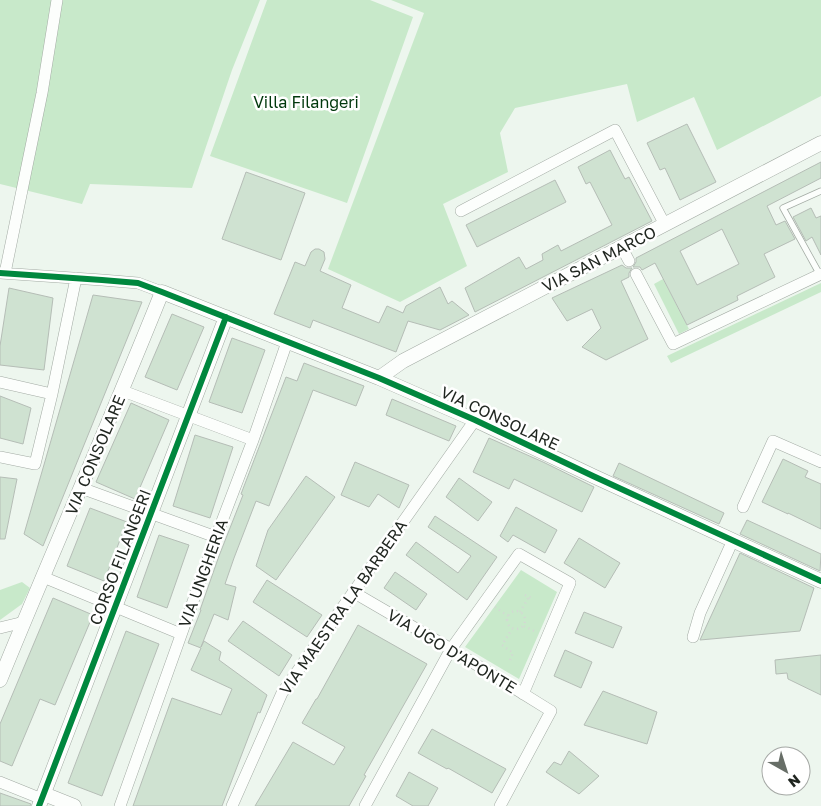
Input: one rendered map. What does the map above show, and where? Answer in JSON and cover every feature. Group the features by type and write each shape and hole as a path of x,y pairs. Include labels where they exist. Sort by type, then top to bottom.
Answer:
{"street":[{"path":"57,0 42,93 2,273 138,284 162,292"},
{"path":"461,211 615,130 666,225"},
{"name":"VIA SAN MARCO","path":"379,378 403,361 821,143"},
{"path":"622,248 629,261"},
{"path":"636,274 673,344 820,275"},
{"path":"0,457 35,464 52,394 76,278"},
{"name":"VIA CONSOLARE","path":"0,680 162,292 379,378 475,420 821,581"},
{"name":"CORSO FILANGERI","path":"42,800 226,317"},
{"name":"VIA UNGHERIA","path":"120,806 287,342"},
{"path":"0,382 52,394"},
{"path":"122,391 253,440"},
{"name":"VIA MAESTRA LA BARBERA","path":"232,806 282,693 475,420"},
{"path":"743,507 773,441 821,462"},
{"path":"81,488 216,537"},
{"path":"693,637 700,613 732,540"},
{"path":"365,806 450,648 519,554 570,583 522,694"},
{"path":"43,577 181,634"},
{"name":"VIA UGO D'APONTE","path":"353,592 450,648 522,694 551,710 500,806"},
{"path":"0,628 24,622"},
{"path":"0,782 42,800 74,806"}],"lane":[{"path":"820,275 783,208 821,191"}],"path":[{"path":"520,612 527,596 533,599"},
{"path":"513,612 520,612 526,620 524,626 519,630 512,629 507,622 508,616 513,612"},
{"path":"510,660 514,653 502,645 512,629"}],"green space":[{"path":"0,0 260,0 232,70 192,188 90,184 82,204 0,184"},
{"name":"Villa Filangeri","path":"267,0 370,0 413,17 347,203 210,156"},
{"path":"391,0 821,0 821,96 717,150 694,97 637,122 627,84 515,108 500,133 508,172 443,204 467,266 400,302 328,269 424,13"},
{"path":"663,279 689,329 679,334 654,284"},
{"path":"821,283 821,292 671,363 667,356"},
{"path":"521,570 557,592 519,679 465,647"},
{"path":"22,582 30,588 22,604 0,620 0,590"}],"building":[{"path":"687,124 716,182 680,200 665,168 660,170 647,143"},
{"path":"610,150 625,179 629,177 652,221 475,312 465,288 519,257 526,269 543,260 542,254 558,245 561,251 612,225 590,182 586,184 578,167"},
{"path":"821,162 821,178 767,206 776,225 785,221 795,239 764,254 775,277 737,296 738,300 687,325 655,263 642,270 640,267 633,267 636,258","holes":["722,229 739,264 697,285 680,251"]},
{"path":"246,172 305,193 281,260 222,239"},
{"path":"555,180 566,202 477,247 466,225"},
{"path":"811,208 816,218 821,216 821,255 812,237 806,241 793,217"},
{"path":"315,249 324,252 325,259 320,271 351,285 342,308 379,323 387,306 403,313 406,306 440,287 448,304 452,301 469,315 440,330 408,321 396,352 313,320 310,328 274,314 295,262 305,266 311,252"},
{"path":"622,265 626,268 632,268 629,277 621,281 648,339 606,360 582,347 601,328 592,309 567,321 552,298"},
{"path":"9,288 53,298 44,370 0,365 0,346"},
{"path":"93,295 142,302 43,546 24,534"},
{"path":"172,314 204,327 177,390 145,377"},
{"path":"232,338 265,350 242,413 209,402"},
{"path":"304,363 364,386 356,406 313,390 269,506 256,501 234,558 225,584 236,587 228,620 214,614 201,647 204,641 221,652 219,660 267,695 260,713 258,712 222,806 133,806 172,698 221,715 232,689 191,670 201,648 188,643 243,495 241,494 286,377 297,381"},
{"path":"0,396 31,408 23,444 0,438"},
{"path":"392,399 456,426 449,441 386,415"},
{"path":"131,403 169,420 135,499 96,482"},
{"path":"195,435 233,447 210,518 173,506"},
{"path":"489,438 594,487 582,512 514,479 509,489 473,472"},
{"path":"783,459 808,471 805,477 821,484 821,529 762,502"},
{"path":"355,462 409,485 399,508 378,494 369,507 341,495"},
{"path":"619,463 724,513 719,524 613,476"},
{"path":"306,476 335,497 276,580 256,566 268,530"},
{"path":"0,477 17,479 5,539 0,539"},
{"path":"459,478 492,502 478,521 446,497"},
{"path":"516,507 557,530 545,553 513,535 508,542 500,536"},
{"path":"90,508 127,522 104,581 67,566"},
{"path":"435,516 497,557 467,600 406,555 416,542 458,573 471,556 428,527"},
{"path":"747,520 821,554 820,571 740,534"},
{"path":"159,535 189,545 167,608 137,597"},
{"path":"579,538 620,563 605,588 564,563"},
{"path":"740,553 814,588 800,631 700,640"},
{"path":"395,572 427,594 416,610 384,588"},
{"path":"267,580 322,615 307,637 253,602"},
{"path":"53,598 93,615 55,705 40,699 12,766 0,761 0,724"},
{"path":"584,612 622,627 613,648 575,633"},
{"path":"243,621 292,655 279,676 228,641"},
{"path":"358,625 427,664 364,775 366,776 349,806 255,806 293,742 334,765 345,747 302,723"},
{"path":"126,631 159,644 102,796 68,783"},
{"path":"565,650 592,662 581,688 554,676"},
{"path":"821,655 821,695 788,679 787,673 776,674 775,660"},
{"path":"603,691 657,712 647,744 584,725"},
{"path":"432,729 506,769 492,793 418,753"},
{"path":"569,751 599,776 579,794 546,772 554,762 561,765"},
{"path":"409,772 438,788 428,806 413,806 396,796"},
{"path":"0,793 31,804 30,806 0,806"}],"cycle path":[{"path":"0,273 138,283 162,292 379,378 475,420 821,581"},
{"path":"39,806 226,317"}]}
